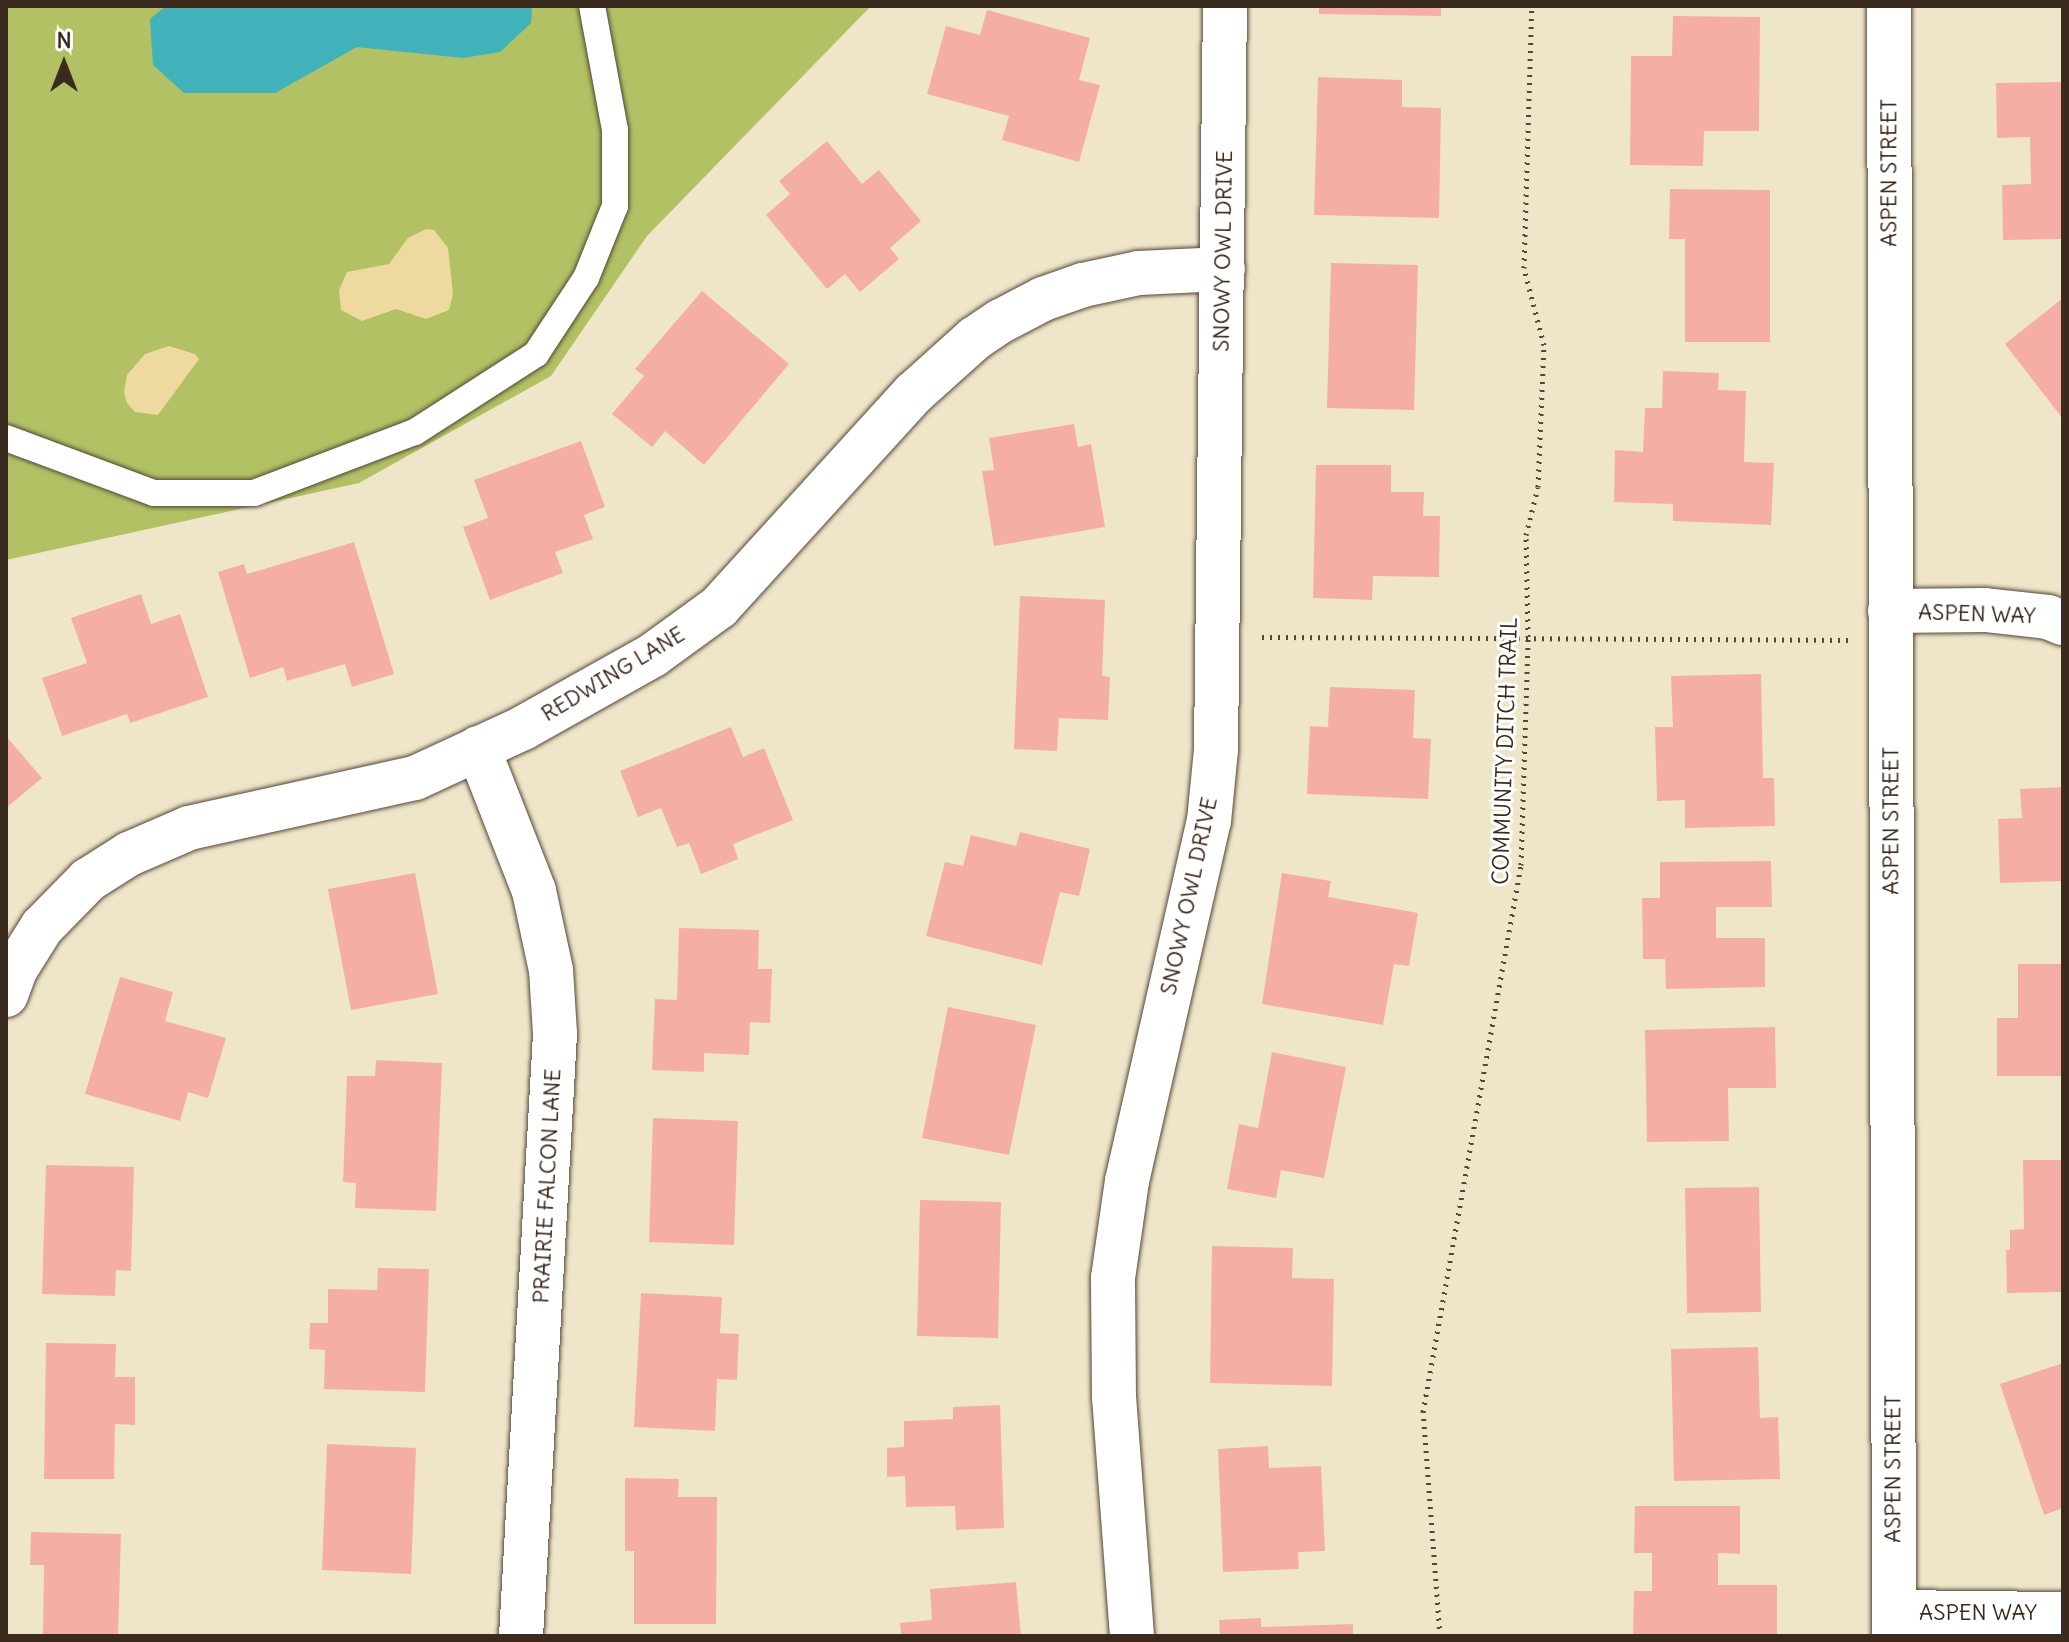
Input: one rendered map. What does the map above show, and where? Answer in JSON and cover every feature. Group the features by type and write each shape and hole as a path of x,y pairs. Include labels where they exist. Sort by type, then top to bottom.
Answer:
{"street":[{"name":"SNOWY OWL DRIVE","path":"1132,1636 1114,1398 1113,1278 1127,1181 1209,821 1216,749 1225,6"},
{"name":"ASPEN STREET","path":"1889,6 1894,1624"},
{"name":"REDWING LANE","path":"6,995 15,970 42,927 88,880 129,854 189,828 415,778 523,728 653,655 719,607 914,393 974,339 1001,321 1043,299 1083,285 1139,273 1223,269"},
{"name":"ASPEN WAY","path":"1890,626 1985,610 2048,617 2063,623"},
{"name":"PRAIRIE FALCON LANE","path":"478,748 534,891 551,970 554,1021 549,1174 521,1636"},
{"name":"ASPEN WAY","path":"1894,1624 2063,1614"}],"lane":[{"path":"6,438 154,493 254,493 415,432 536,354 586,278 615,206 615,130 592,6"}],"path":[{"name":"COMMUNITY DITCH TRAIL","path":"1440,1636 1423,1412 1521,865 1528,637 1526,535 1538,487 1544,345 1524,268 1532,6"},
{"path":"1217,637 1528,637 1890,626"}],"green space":[{"path":"6,6 871,6 647,236 551,376 359,483 6,560"}],"sand":[{"path":"426,229 434,230 448,248 453,294 449,310 426,319 396,309 362,321 341,310 339,290 347,272 389,264 408,238"},
{"path":"169,346 195,354 199,359 158,415 135,412 127,403 124,392 127,375 145,354"}],"water":[{"path":"166,6 532,6 531,23 500,52 463,58 357,47 275,93 184,93 153,65 150,19"}],"building":[{"path":"1319,6 1441,6 1441,16 1319,14"},
{"path":"987,10 1090,38 1079,80 1100,85 1079,162 1002,140 1009,116 927,94 946,26 980,35"},
{"path":"1673,16 1760,17 1759,131 1704,131 1703,166 1630,165 1631,56 1672,56"},
{"path":"1318,77 1402,80 1402,107 1441,108 1439,218 1314,215"},
{"path":"2063,82 2063,239 2003,240 2002,185 2031,184 2030,137 1997,138 1996,83"},
{"path":"827,141 862,184 879,170 921,221 890,248 899,259 860,292 845,274 827,289 766,215 790,194 779,181"},
{"path":"1670,189 1770,190 1770,342 1685,342 1685,239 1669,239"},
{"path":"1331,263 1418,265 1414,410 1327,408"},
{"path":"702,291 789,364 704,465 665,431 652,447 612,414 644,376 635,369"},
{"path":"2063,298 2063,419 2005,344"},
{"path":"1663,371 1719,373 1718,390 1746,391 1744,462 1774,463 1771,525 1673,521 1673,504 1614,502 1615,450 1643,452 1645,408 1662,408"},
{"path":"1074,424 1078,447 1091,444 1105,527 994,546 982,471 994,470 989,438"},
{"path":"581,441 605,507 584,515 593,539 555,552 563,573 490,600 463,527 488,518 474,480"},
{"path":"1316,465 1391,465 1391,492 1424,492 1423,516 1440,516 1439,577 1373,576 1372,600 1313,598"},
{"path":"354,542 394,674 352,687 345,664 287,681 283,667 250,678 218,572 244,564 247,574"},
{"path":"141,594 151,624 180,614 208,697 130,723 127,714 62,736 42,678 87,663 71,618"},
{"path":"1020,596 1105,600 1102,676 1110,677 1108,720 1059,718 1057,751 1014,749"},
{"path":"1761,674 1763,778 1774,778 1775,826 1685,828 1685,800 1657,801 1655,727 1673,727 1671,676"},
{"path":"1330,687 1415,690 1413,738 1431,739 1428,799 1307,794 1310,726 1328,727"},
{"path":"731,727 743,757 764,748 793,820 733,844 738,859 701,874 689,843 677,847 661,808 638,817 620,771"},
{"path":"6,736 42,778 6,808"},
{"path":"2063,787 2063,881 2000,883 1998,819 2022,818 2020,789"},
{"path":"1020,832 1090,849 1079,896 1060,892 1042,965 926,936 945,862 963,866 971,835 1016,846"},
{"path":"1771,861 1772,907 1716,907 1716,938 1765,938 1765,987 1666,989 1665,959 1643,959 1642,898 1660,898 1660,862"},
{"path":"415,873 438,994 351,1010 328,889"},
{"path":"1282,873 1331,881 1328,897 1418,913 1409,966 1394,964 1383,1025 1262,1004"},
{"path":"679,928 759,930 758,969 772,969 770,1023 750,1022 749,1055 704,1053 704,1072 652,1070 655,999 677,1000"},
{"path":"2018,964 2063,964 2063,1076 1997,1076 1997,1018 2018,1018"},
{"path":"120,977 173,992 165,1021 226,1038 208,1098 188,1092 180,1121 85,1094"},
{"path":"948,1007 1036,1025 1009,1155 922,1138"},
{"path":"1775,1027 1776,1088 1728,1088 1729,1141 1647,1142 1645,1030"},
{"path":"1272,1052 1346,1067 1324,1178 1281,1170 1276,1198 1227,1189 1239,1124 1258,1128"},
{"path":"376,1060 442,1063 436,1211 355,1208 356,1183 343,1182 347,1076 375,1076"},
{"path":"653,1118 738,1121 734,1245 649,1242"},
{"path":"2023,1160 2063,1160 2063,1292 2007,1293 2006,1250 2010,1250 2010,1230 2024,1229"},
{"path":"46,1165 134,1167 131,1271 116,1270 115,1296 42,1294"},
{"path":"1759,1187 1761,1312 1687,1313 1685,1188"},
{"path":"920,1200 1001,1202 998,1338 917,1336"},
{"path":"1212,1246 1293,1248 1292,1278 1334,1279 1332,1386 1210,1383"},
{"path":"378,1268 429,1269 425,1392 324,1389 325,1350 309,1349 310,1323 328,1323 328,1289 377,1290"},
{"path":"641,1293 722,1297 720,1333 739,1334 737,1380 717,1379 715,1431 634,1427"},
{"path":"46,1343 116,1344 115,1377 135,1377 135,1425 115,1424 114,1479 44,1479"},
{"path":"1758,1347 1760,1418 1778,1417 1780,1479 1674,1481 1671,1349"},
{"path":"2063,1363 2063,1508 2044,1515 2000,1384"},
{"path":"1000,1405 1004,1528 956,1530 955,1506 906,1507 905,1476 887,1477 887,1448 904,1447 904,1421 953,1419 953,1407"},
{"path":"327,1444 416,1448 411,1574 322,1570"},
{"path":"1268,1446 1269,1468 1321,1466 1325,1551 1298,1552 1299,1569 1223,1572 1218,1449"},
{"path":"625,1478 679,1479 678,1497 717,1497 716,1624 634,1624 634,1551 625,1551"},
{"path":"1635,1506 1740,1506 1740,1554 1718,1553 1718,1585 1777,1585 1777,1636 1633,1636 1634,1591 1652,1591 1652,1553 1634,1553"},
{"path":"31,1532 121,1534 118,1636 43,1636 44,1565 30,1565"},
{"path":"1016,1582 1021,1636 901,1636 900,1623 932,1620 930,1589"},
{"path":"1261,1618 1261,1627 1353,1624 1353,1636 1220,1636 1219,1620"}]}
